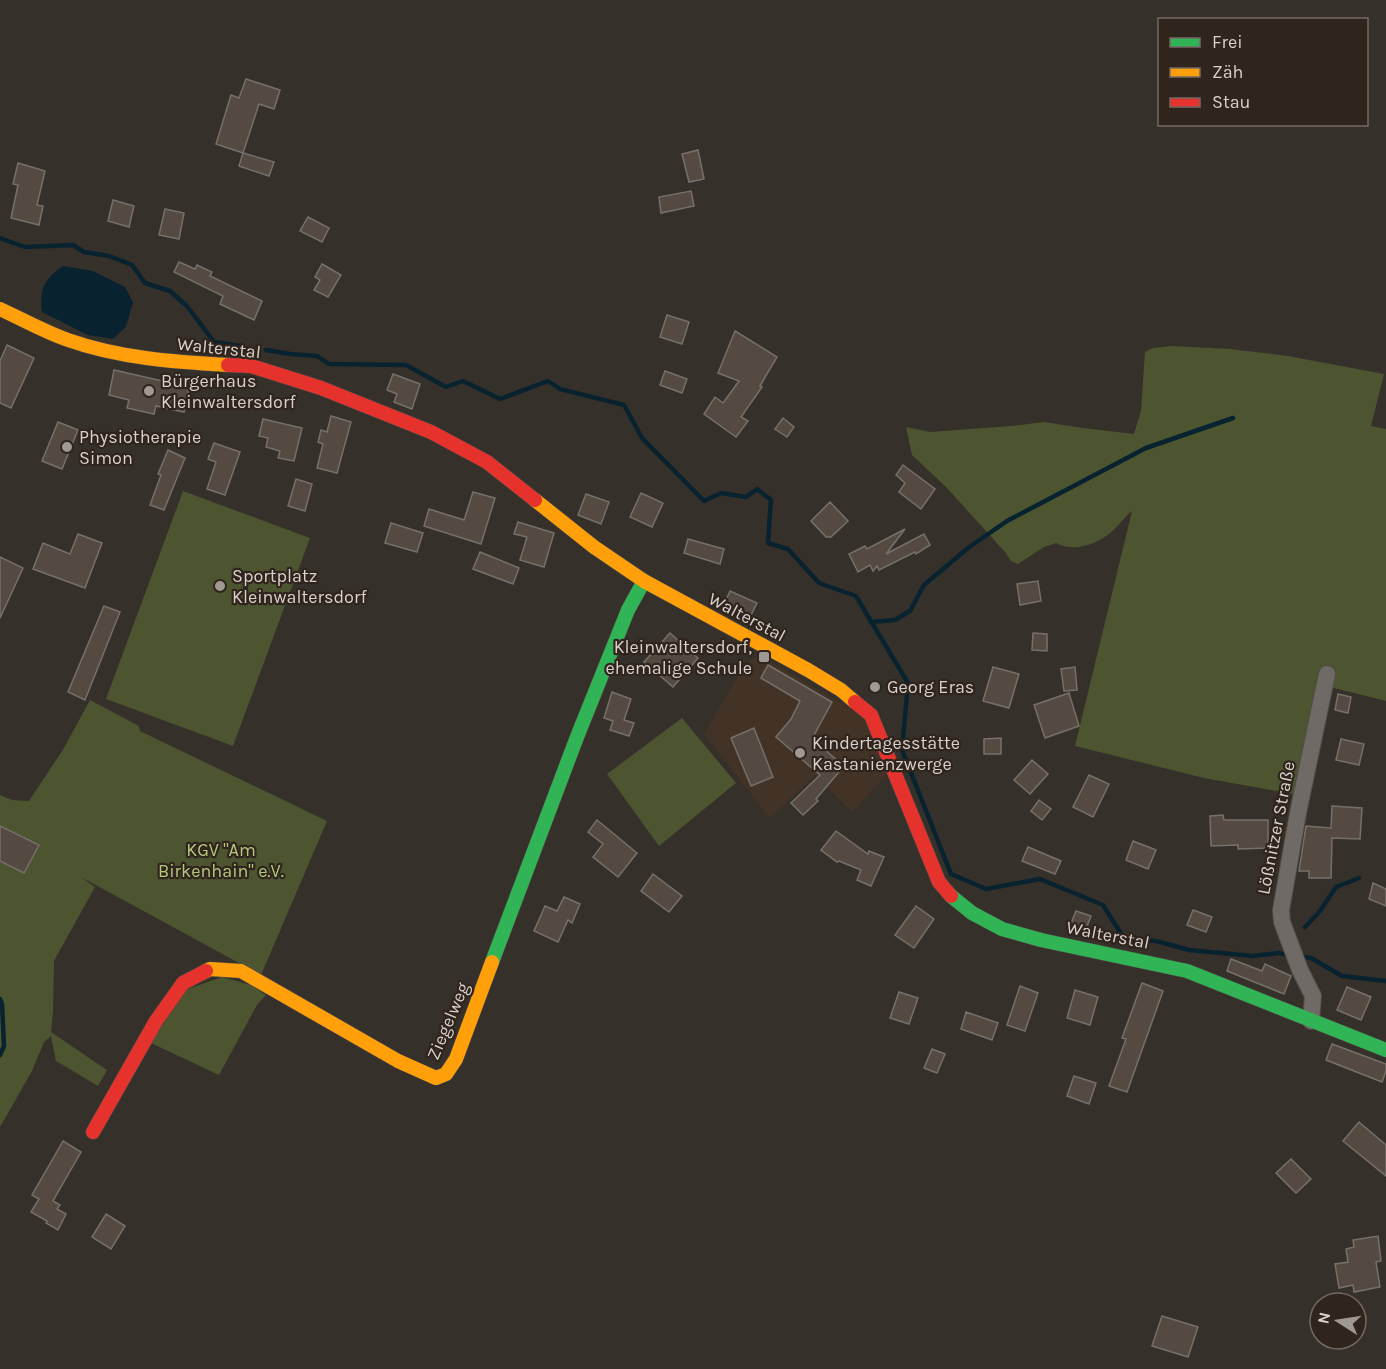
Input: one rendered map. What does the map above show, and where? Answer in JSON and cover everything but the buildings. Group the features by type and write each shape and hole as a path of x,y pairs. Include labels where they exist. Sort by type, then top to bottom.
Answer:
{"street":[{"name":"Walterstal","path":"0,309 68,340 134,357 167,362 251,366 370,406 430,432 487,462 594,546 644,581 808,670 841,690 871,715 939,882 952,898 986,922 1032,938 1187,971 1386,1050"},
{"name":"Ziegelweg","path":"93,1132 156,1021 183,983 210,969 241,971 399,1061 436,1078 448,1072 456,1059 577,737 628,610 644,581"},
{"name":"Lößnitzer Straße","path":"1311,1021 1313,996 1300,970 1282,922 1281,910 1298,813 1327,674"}],"shaded area":[{"name":"Kindertagesstätte Kastanienzwerge","path":"759,655 867,718 890,771 852,812 815,775 770,818 704,734 746,663"}],"green space":[{"path":"1171,346 1230,349 1288,356 1384,374 1371,426 1386,429 1386,701 1318,684 1293,794 1204,778 1075,746 1132,511 1112,532 1096,542 1076,547 1056,543 1044,547 1018,564 1011,561 946,487 912,455 906,427 930,432 1044,422 1134,434 1141,411 1145,352 1153,348"},
{"name":"Sportplatz Kleinwaltersdorf","path":"183,491 310,538 233,746 106,699"},
{"name":"KGV \"Am Birkenhain\" e.V.","path":"90,700 139,726 140,731 327,821 261,975 81,877 95,887 54,961 51,1032 107,1070 98,1086 56,1061 51,1036 44,1042 32,1071 0,1127 0,795 12,800 29,801 64,748"},
{"path":"682,718 736,783 659,846 607,774"},
{"path":"222,977 251,985 266,995 257,1005 219,1075 151,1043 185,990"}],"water":[{"path":"63,266 93,271 125,287 133,302 126,327 113,339 88,335 42,312 41,297 44,286 47,280"}],"waterway":[{"path":"0,238 25,247 73,245 84,252 109,256 132,265 145,283 170,291 187,306 214,342 240,346"},
{"path":"266,350 317,356 329,364 406,365 446,387 463,381 500,399 548,381 560,389 624,405 642,438 704,501 721,493 746,497 757,489 771,500 768,543 788,549 819,583 856,596 908,683 902,750 951,874 986,889 1040,879 1103,905 1125,940 1156,941 1189,950 1253,956 1279,953 1289,955"},
{"path":"871,622 895,620 910,611 924,585 968,548 1007,521 1146,448 1233,418"},
{"path":"1305,927 1320,911 1336,887 1359,878"},
{"path":"1298,956 1311,958 1342,976 1386,981"},
{"path":"0,999 4,1046 0,1055"}],"traffic: fast":[{"path":"492,962 577,737 628,610 644,581"},
{"path":"951,896 972,913 1002,929 1041,940 1187,971 1386,1050"}],"traffic: slow":[{"path":"0,309 59,337 107,351 167,361 228,365"},
{"path":"535,500 594,547 644,581 808,670 841,690 855,702"},
{"path":"206,971 210,969 241,971 398,1061 436,1078 446,1074 456,1059 492,962"}],"traffic: jam":[{"path":"228,365 251,366 321,388 431,432 487,462 535,500"},
{"path":"855,702 871,715 939,882 951,896"},
{"path":"93,1132 156,1021 183,983 206,971"}],"place":[{"name":"Bürgerhaus Kleinwaltersdorf","path":"149,391"},
{"name":"Physiotherapie Simon","path":"67,447"},
{"name":"Sportplatz Kleinwaltersdorf","path":"220,586"},
{"name":"Kleinwaltersdorf, ehemalige Schule","path":"764,657"},
{"name":"Georg Eras","path":"875,687"},
{"name":"Kindertagesstätte Kastanienzwerge","path":"800,753"}]}
